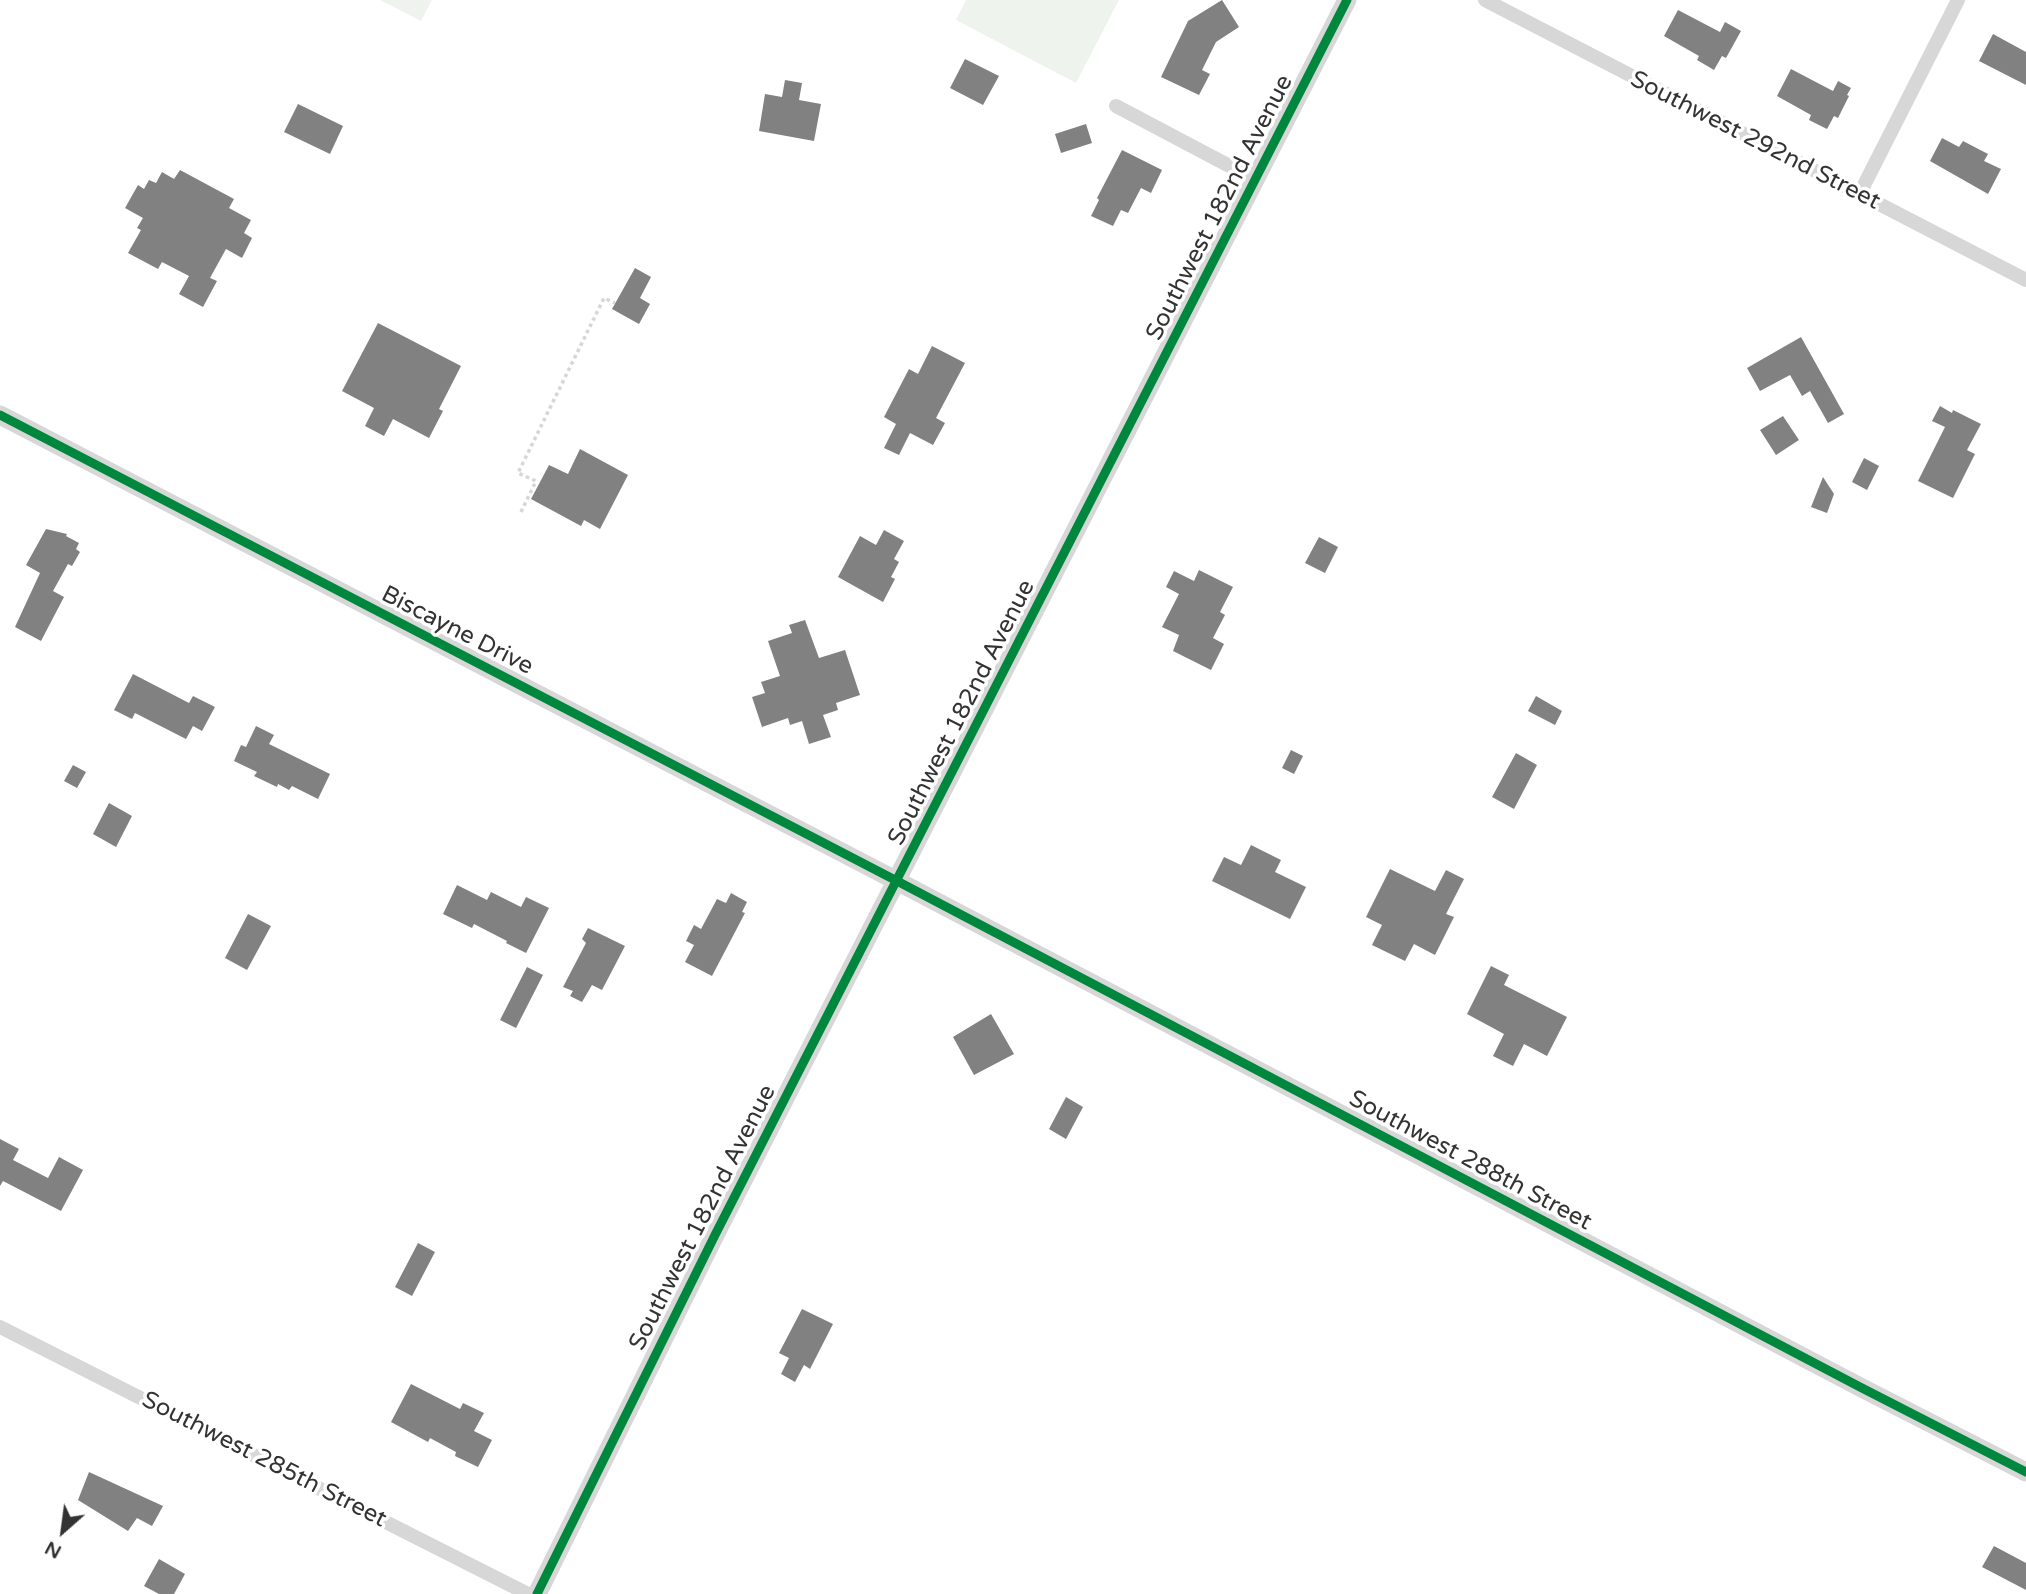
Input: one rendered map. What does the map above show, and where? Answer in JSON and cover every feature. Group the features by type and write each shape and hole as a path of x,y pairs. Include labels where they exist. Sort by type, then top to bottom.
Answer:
{"street":[{"name":"Southwest 182nd Avenue","path":"537,1594 716,1233 1347,0"},
{"name":"Southwest 292nd Street","path":"1485,0 2026,280"},
{"path":"1859,195 1958,0"},
{"path":"1116,106 1256,180"},
{"name":"Biscayne Drive","path":"0,415 897,881"},
{"name":"Southwest 288th Street","path":"897,881 2026,1472"},
{"name":"Southwest 285th Street","path":"0,1326 528,1594"}],"path":[{"path":"521,512 536,481 517,472 604,298 615,303"}],"shaded area":[{"path":"380,0 432,0 421,21"},
{"path":"966,0 1119,0 1076,83 956,20"}],"building":[{"path":"1222,0 1239,27 1216,42 1202,70 1210,74 1199,95 1161,77 1188,21"},
{"path":"1678,10 1720,32 1725,22 1741,31 1726,58 1722,56 1714,70 1697,60 1699,56 1664,36"},
{"path":"1993,34 2026,52 2026,85 1979,61"},
{"path":"965,59 999,76 983,105 950,88"},
{"path":"1791,69 1833,91 1838,81 1851,88 1838,118 1834,116 1827,129 1809,120 1811,115 1777,96"},
{"path":"785,80 802,83 799,100 821,104 814,141 759,131 765,94 782,97"},
{"path":"298,104 343,126 330,154 284,132"},
{"path":"1086,124 1092,143 1061,153 1055,134"},
{"path":"1942,138 1959,147 1963,141 1988,154 1984,161 2001,169 1988,194 1930,161"},
{"path":"1122,150 1162,170 1151,193 1141,188 1128,213 1121,210 1113,226 1091,216 1099,200 1097,198"},
{"path":"180,170 234,199 229,208 251,220 244,233 252,238 242,258 226,249 210,278 217,281 203,307 179,294 189,276 162,262 158,269 128,253 141,230 137,228 143,218 125,208 138,185 144,189 149,180 156,183 162,172 174,179"},
{"path":"635,268 651,277 640,298 650,304 639,324 612,309"},
{"path":"378,323 461,366 439,409 443,411 429,438 393,419 384,436 365,426 374,408 342,391"},
{"path":"1801,337 1844,414 1828,423 1810,391 1802,396 1790,375 1760,391 1747,368"},
{"path":"932,346 965,363 936,418 945,423 933,445 910,433 899,455 884,448 896,424 884,417 909,369 918,374"},
{"path":"1940,406 1981,424 1967,450 1975,454 1953,498 1918,481 1945,427 1932,421"},
{"path":"1783,416 1799,440 1776,455 1760,430"},
{"path":"580,449 628,475 600,529 584,520 581,526 531,499 549,465 568,474"},
{"path":"1864,458 1879,466 1867,490 1852,482"},
{"path":"1823,477 1834,494 1827,513 1811,507"},
{"path":"46,529 67,534 66,536 79,543 76,549 80,552 72,566 68,564 53,591 64,597 41,641 15,627 40,573 26,565"},
{"path":"884,530 904,541 894,559 899,562 891,577 895,579 883,602 838,577 860,536 876,545"},
{"path":"1319,537 1338,547 1325,573 1305,563"},
{"path":"1199,570 1233,587 1220,612 1225,615 1213,638 1224,644 1211,670 1173,651 1179,635 1162,627 1179,594 1166,587 1174,571 1194,581"},
{"path":"805,620 819,658 845,650 860,695 836,703 838,710 823,715 831,737 809,744 802,721 790,725 788,718 762,727 752,697 765,693 761,682 780,676 768,641 792,633 789,625"},
{"path":"133,674 189,703 193,696 215,707 202,731 193,726 186,739 135,713 132,719 114,710"},
{"path":"1536,696 1562,711 1555,725 1528,711"},
{"path":"256,726 274,735 269,744 330,774 318,799 292,786 289,790 278,784 277,787 254,776 257,772 234,761 241,745 246,747"},
{"path":"1291,750 1303,756 1294,774 1282,768"},
{"path":"1516,753 1537,765 1514,809 1492,797"},
{"path":"73,765 86,772 77,788 64,781"},
{"path":"109,803 132,816 116,847 93,834"},
{"path":"1251,845 1281,860 1275,872 1306,887 1290,919 1212,881 1224,857 1241,865"},
{"path":"1390,869 1435,891 1446,870 1464,879 1446,914 1454,917 1435,955 1414,944 1405,961 1372,945 1382,925 1366,917"},
{"path":"457,885 487,900 491,892 521,907 526,897 549,908 526,953 474,924 472,928 443,914"},
{"path":"731,893 747,902 742,912 745,913 712,976 685,962 694,945 686,941 694,925 701,929 717,899 726,903"},
{"path":"248,914 271,926 247,970 225,958"},
{"path":"588,928 625,946 602,990 592,985 582,1002 570,996 573,991 563,987 586,943 582,939"},
{"path":"1491,966 1509,975 1504,985 1567,1017 1547,1056 1524,1044 1513,1066 1493,1056 1504,1034 1467,1014"},
{"path":"527,967 543,975 516,1028 500,1020"},
{"path":"991,1014 1014,1054 974,1075 953,1037"},
{"path":"1066,1097 1083,1107 1066,1139 1049,1129"},
{"path":"0,1139 19,1149 13,1160 48,1178 59,1157 83,1170 61,1211 3,1181 0,1186"},
{"path":"418,1243 435,1252 412,1296 395,1287"},
{"path":"802,1309 833,1324 810,1369 804,1365 795,1382 781,1374 789,1358 779,1353"},
{"path":"411,1384 460,1409 463,1403 484,1413 474,1431 492,1440 478,1467 455,1456 456,1452 430,1438 428,1442 391,1422"},
{"path":"89,1472 163,1506 152,1526 137,1518 128,1531 78,1500"},
{"path":"1994,1546 2026,1563 2026,1590 1982,1567"},
{"path":"159,1559 185,1574 174,1594 159,1594 144,1586"}],"cycle path":[{"path":"537,1594 716,1233 1347,0"},
{"path":"0,415 2026,1472"}]}
